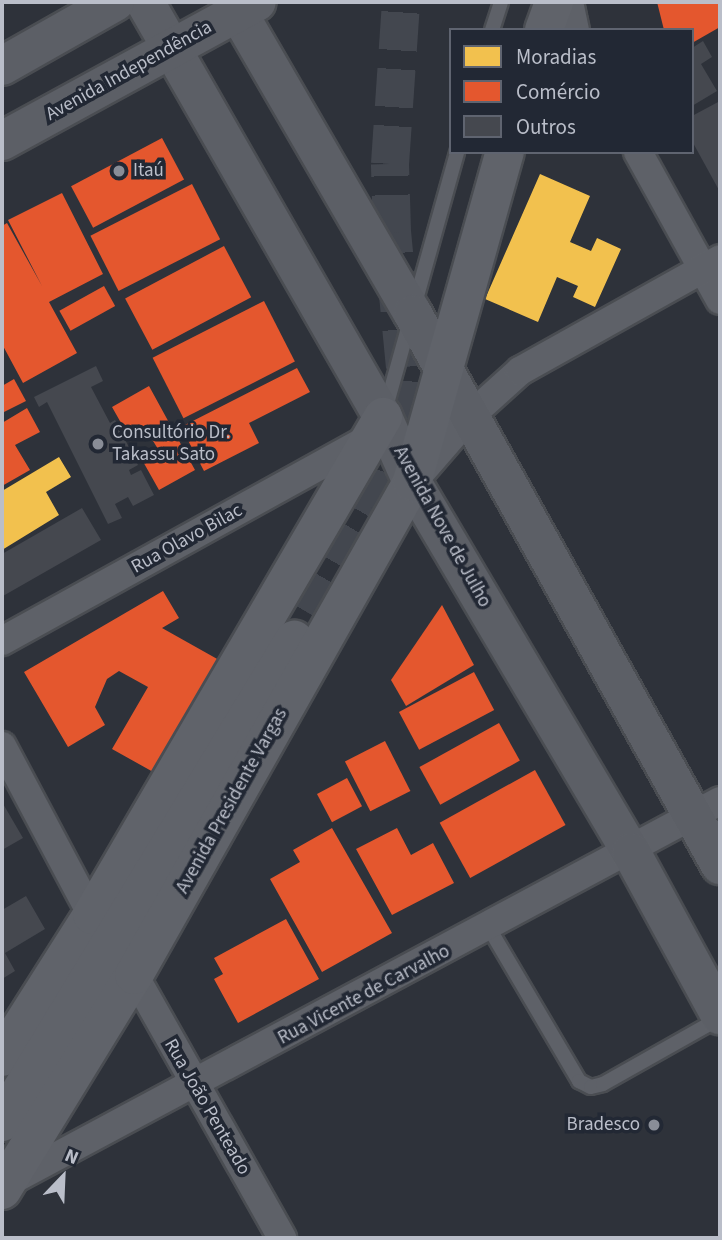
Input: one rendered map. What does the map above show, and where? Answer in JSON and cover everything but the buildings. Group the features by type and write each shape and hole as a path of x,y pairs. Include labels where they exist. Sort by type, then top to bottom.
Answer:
{"main road":[{"path":"2,66 115,2"},
{"name":"Avenida Nove de Julho","path":"145,2 378,427 631,852 720,1017"},
{"path":"545,28 554,2"},
{"path":"242,5 468,418 706,809 720,865"},
{"name":"Avenida Independência","path":"2,141 242,5"},
{"path":"412,482 504,154"},
{"path":"2,1057 92,915 378,427"},
{"name":"Avenida Presidente Vargas","path":"3,1187 134,975 412,482"},
{"path":"2,1122 310,614"}],"street":[{"path":"569,2 575,28"},
{"path":"639,154 711,264 720,300"},
{"path":"468,418 520,371 711,264"},
{"name":"Avenida Presidente Vargas","path":"412,482 468,418"},
{"name":"Rua Olavo Bilac","path":"2,641 378,427"},
{"path":"2,746 92,915"},
{"name":"Rua Vicente de Carvalho","path":"3,1187 194,1087 706,809"},
{"name":"Rua João Penteado","path":"134,975 194,1087 282,1238"}],"lane":[{"path":"493,28 501,2"},
{"path":"378,427 413,314 456,154"},
{"path":"489,928 579,1081 591,1087 604,1084 720,1017"}],"tunnel":[{"path":"310,614 372,508 402,419 405,367 392,233 390,164 401,2"}],"place":[{"name":"Itaú","path":"119,171"},
{"name":"Consultório Dr. Takassu Sato","path":"98,444"},
{"name":"Bradesco","path":"654,1125"}]}
